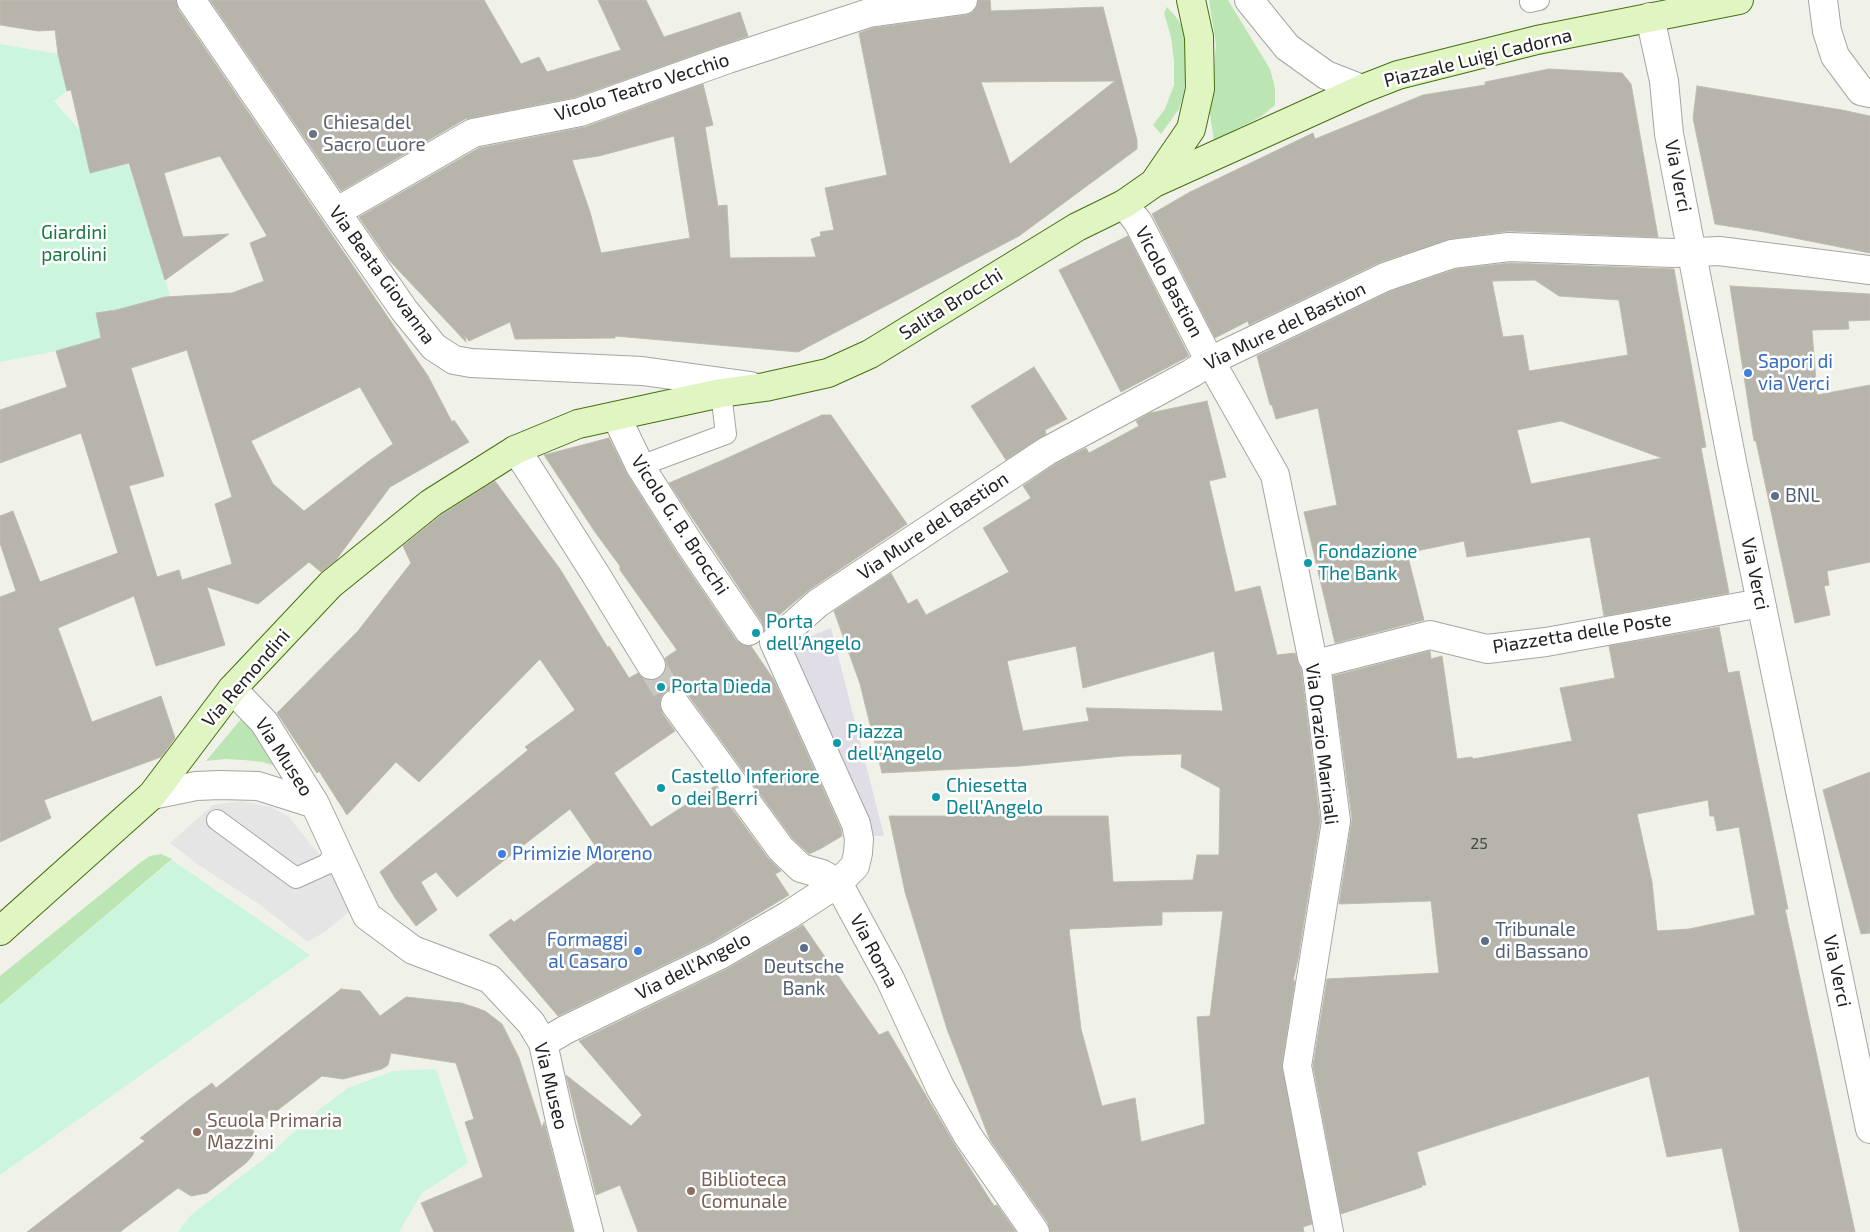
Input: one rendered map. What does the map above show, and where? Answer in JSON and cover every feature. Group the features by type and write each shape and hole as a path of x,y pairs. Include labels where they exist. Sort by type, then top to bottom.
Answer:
{"main road":[{"path":"1154,183 1191,128 1200,89 1198,36 1191,0"},
{"name":"Piazzale Luigi Cadorna","path":"1362,89 1398,75 1537,40 1739,0"},
{"name":"Salita Brocchi","path":"515,450 578,424 721,393 765,388 828,373 870,354 1077,227 1124,204 1154,183 1362,89"},
{"name":"Via Remondini","path":"0,931 152,795 232,688 331,584 431,504 515,450"}],"street":[{"name":"Via Beata Giovanna","path":"191,0 404,310 434,347 454,360 642,371 765,388"},
{"name":"Vicolo Teatro Vecchio","path":"336,212 473,133 580,112 869,13 963,0"},
{"name":"Piazzale Luigi Cadorna","path":"1249,0 1287,47 1326,75 1362,89"},
{"path":"1823,0 1827,31 1836,56 1861,91 1870,93"},
{"name":"Via Verci","path":"1650,17 1664,81 1670,134 1730,452 1870,1129"},
{"name":"Vicolo Bastion","path":"1124,204 1138,222 1210,361"},
{"name":"Via Mure del Bastion","path":"766,644 818,603 1047,451 1192,373 1210,361 1385,276 1452,254 1509,247 1673,254 1693,251 1720,251 1870,270"},
{"name":"Via Orazio Marinali","path":"1210,361 1275,475 1312,657 1316,664 1336,821 1297,1066 1329,1232"},
{"name":"Vicolo G. B. Brocchi","path":"616,416 640,466 690,543 766,644 856,824 859,839 858,853 854,866 838,883"},
{"path":"515,450 596,575 651,665"},
{"name":"Piazzetta delle Poste","path":"1316,664 1430,636 1487,649 1546,642 1761,603"},
{"name":"Via Museo","path":"232,688 264,722 314,804 337,849 367,916 413,950 490,979 531,1023 543,1043 561,1125 589,1232"},
{"path":"675,704 781,849 801,868 822,874 838,883"},
{"name":"Via Museo","path":"152,795 196,786 258,786 314,804"},
{"name":"Via dell'Angelo","path":"543,1043 565,1030 720,955 838,883"},
{"name":"Via Roma","path":"838,883 890,980 940,1087 968,1136 1035,1232"}],"lane":[{"path":"640,466 726,434 721,393"},
{"path":"217,820 296,878 327,864 337,849"}],"green space":[{"path":"1209,0 1228,0 1270,69 1275,88 1275,105 1262,116 1214,141 1210,114 1216,45"},
{"path":"1167,7 1184,29 1186,70 1184,92 1179,109 1161,134 1153,125 1165,109 1174,85 1171,37 1164,13"},
{"name":"Giardini parolini","path":"0,44 58,54 67,91 54,101 81,132 90,173 128,164 170,295 123,309 96,313 101,338 56,351 0,362"},
{"path":"242,718 282,768 263,762 244,760 206,761"},
{"path":"161,854 172,859 0,1005 0,976 141,862 150,856"},
{"path":"172,860 310,955 0,1175 0,1005"},
{"path":"436,1069 468,1163 422,1193 399,1232 178,1232 191,1215 264,1159 319,1110 348,1088 393,1071"}],"shaded area":[{"name":"Piazza dell'Angelo","path":"831,628 884,836 853,835 773,651"},
{"path":"242,801 270,807 288,816 327,864 356,906 326,931 308,942 259,904 197,864 170,843 213,805"}],"building":[{"path":"0,0 176,0 178,9 428,376 452,422 454,420 469,442 390,487 336,560 321,572 309,562 258,604 207,587 225,645 156,666 134,596 58,628 92,722 161,696 175,738 161,757 44,800 51,818 0,842 0,597 16,591 0,543 0,516 13,511 40,582 118,553 81,433 0,463 0,410 67,387 56,351 101,338 96,313 116,310 165,297 232,293 264,281 250,243 267,236 220,156 164,173 183,237 229,234 165,280 129,163 90,173 71,90 67,91 58,54 55,30 38,31 0,25","holes":["187,350 232,497 215,504 232,564 182,580 179,570 157,577 129,486 164,476 131,368","360,387 393,444 304,511 273,484 251,441"]},
{"path":"210,0 484,0 521,64 539,57 547,72 621,50 598,0 646,0 664,37 740,12 748,36 576,97 465,119 341,191"},
{"path":"978,0 990,0 991,11 1103,7 1137,140 1137,149 1019,236 798,352 615,336 615,338 515,339 510,322 469,341 465,336 466,342 388,259 359,217 479,148 585,127 703,84 713,125 705,127 718,206 727,205 730,258 816,257 811,239 821,236 820,232 834,230 825,188 887,175 859,33 873,28 966,15 973,12","holes":["1115,81 1010,164 981,82","674,136 690,238 601,253 590,212 572,160 599,156"]},
{"path":"1549,69 1622,73 1631,84 1658,237 1509,231 1450,239 1378,263 1249,325 1248,321 1215,338 1152,214 1190,192 1313,133 1315,139 1423,95 1485,85 1485,82"},
{"path":"1697,86 1870,116 1870,253 1715,224 1693,118"},
{"path":"1128,236 1189,356 1121,392 1059,270"},
{"path":"1510,263 1674,269 1706,447 1701,448 1729,593 1604,616 1590,537 1467,557 1464,541 1407,553 1424,620 1335,643 1304,512 1337,505 1318,408 1276,419 1272,405 1270,405 1257,356 1391,291 1456,269","holes":["1535,280 1559,296 1619,300 1628,355 1529,371 1523,335 1503,337 1492,281","1561,421 1662,458 1531,484 1517,430"]},
{"path":"1730,286 1870,294 1870,320 1848,321 1849,329 1812,330 1817,395 1870,385 1870,562 1827,571 1829,585 1824,586 1830,615 1795,623 1756,441 1754,441"},
{"path":"1034,367 1067,419 1045,430 1046,434 1006,460 971,406"},
{"path":"1207,401 1226,477 1209,481 1235,592 1260,586 1277,655 1295,653 1301,669 1320,821 1293,981 1295,980 1282,1064 1312,1224 1303,1227 1304,1232 1050,1232 1048,1223 990,1140 947,1029 905,892 889,816 1108,816 1113,882 1193,880 1197,855 1219,855 1220,788 1181,767 1182,754 1123,756 1020,766 882,773 860,684 834,611 891,573 908,604 917,599 926,615 1009,572 983,528 1031,498 1023,486 1055,464 1086,448 1089,453 1139,426 1136,421 1150,413","holes":["1076,646 1083,688 1214,651 1223,711 1086,708 1089,721 1023,731 1007,661","1223,911 1210,1016 1197,1017 1205,1124 1141,1142 1135,1098 1102,1106 1081,1029 1069,929 1162,925 1162,912"]},
{"path":"822,415 831,415 907,524 809,590 767,625 764,630 762,622 669,483"},
{"path":"609,438 627,474 676,552 736,640 743,645 751,646 774,680 841,829 842,836 809,854 793,839 688,695 681,690 673,689 666,691 661,697 660,706 662,713 675,731 614,773 651,827 715,786 768,858 781,871 775,874 789,895 713,941 558,1016 489,935 511,919 514,922 603,857 570,809 457,897 436,872 421,882 437,910 416,926 395,898 380,872 528,750 525,747 575,710 540,659 419,782 396,762 347,815 319,771 317,773 277,713 358,631 411,563 403,546 440,516 495,481 560,569 608,648 609,646 629,678 638,673 643,678 651,681 660,678 665,672 667,664 665,658 677,650 620,570 620,566 544,455"},
{"path":"1719,627 1728,673 1739,671 1788,909 1785,909 1855,1232 1740,1232 1722,1148 1667,1157 1649,1076 1417,1152 1426,1185 1341,1214 1313,1066 1327,979 1439,973 1431,901 1339,904 1352,819 1333,676 1430,651 1431,659 1442,656 1457,759 1472,757 1473,759 1572,741 1560,688 1615,678 1609,646","holes":["1708,800 1710,816 1714,816 1717,831 1739,827 1755,915 1689,929 1657,931 1652,882 1637,814"]},
{"path":"1870,772 1870,933 1861,934 1823,790"},
{"path":"803,925 879,1035 888,1031 955,1145 994,1206 997,1205 1016,1232 638,1232 620,1185 596,1195 566,1075 631,1126 642,1115 579,1041 727,969"},
{"path":"341,989 360,991 380,1016 406,997 461,1003 485,1011 502,1024 519,1058 542,1128 544,1122 573,1232 434,1232 421,1203 483,1177 465,1122 474,1119 456,1063 391,1053 388,1065 382,1069 343,1079 322,1076 253,1129 255,1143 253,1155 246,1163 207,1193 191,1196 178,1188 120,1232 27,1232 145,1141 140,1138 190,1099 212,1083 216,1088"}],"tunnel":[{"path":"651,665 675,704"}],"place":[{"name":"Chiesa del Sacro Cuore","path":"313,134"},
{"name":"Sapori di via Verci","path":"1748,373"},
{"name":"BNL","path":"1775,496"},
{"name":"Fondazione The Bank","path":"1308,563"},
{"name":"Porta dell'Angelo","path":"756,633"},
{"name":"Porta Dieda","path":"661,687"},
{"name":"Piazza dell'Angelo","path":"837,743"},
{"name":"Castello Inferiore o dei Berri","path":"661,788"},
{"name":"Chiesetta Dell'Angelo","path":"936,797"},
{"name":"Primizie Moreno","path":"502,854"},
{"name":"Tribunale di Bassano","path":"1485,941"},
{"name":"Deutsche Bank","path":"804,948"},
{"name":"Formaggi al Casaro","path":"638,951"},
{"name":"Scuola Primaria Mazzini","path":"197,1132"},
{"name":"Biblioteca Comunale","path":"691,1191"}]}
